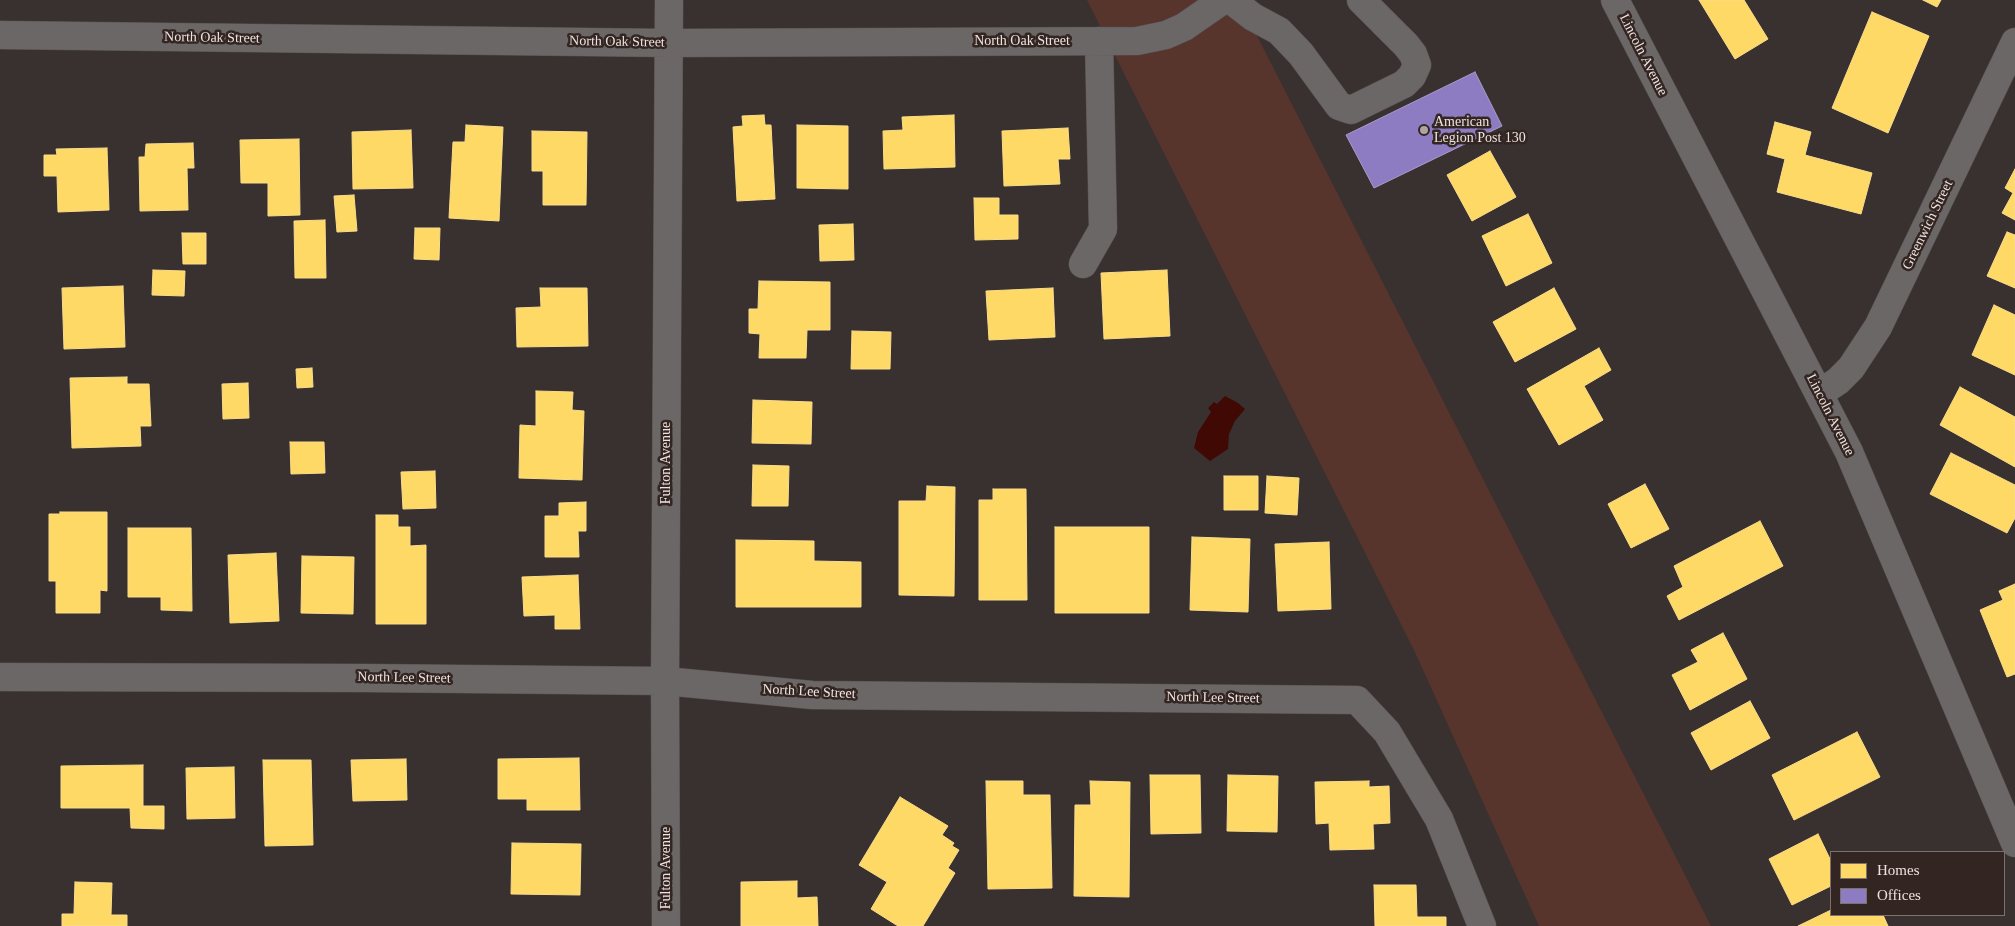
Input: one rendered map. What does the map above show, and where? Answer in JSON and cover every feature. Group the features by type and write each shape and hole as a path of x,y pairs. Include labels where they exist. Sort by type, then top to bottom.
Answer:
{"street":[{"name":"Fulton Avenue","path":"666,926 665,681 669,0"},
{"name":"North Oak Street","path":"0,35 669,43 1137,41 1166,35 1195,20 1223,0"},
{"path":"1231,0 1253,17 1279,31 1301,54 1339,106 1351,110 1404,84 1412,76 1417,65 1413,54 1406,45 1361,0"},
{"name":"Lincoln Avenue","path":"1615,0 1849,452 2015,843"},
{"path":"1083,264 1103,229 1099,41"},
{"name":"Greenwich Street","path":"1820,393 1838,382 1851,368 1878,327 2015,42"},
{"name":"North Lee Street","path":"0,677 665,681 812,695 1356,700 1387,732 1439,819 1482,926"}],"shaded area":[{"path":"1087,0 1243,0 1251,24 1711,926 1539,926 1414,650"},
{"path":"1225,396 1245,409 1235,421 1229,434 1228,449 1210,461 1194,448 1198,432 1211,412 1208,408 1214,402 1217,404"}],"building: Homes":[{"path":"1699,0 1744,0 1768,39 1735,59"},
{"path":"1923,0 1941,0 1937,7"},
{"path":"1872,12 1929,36 1888,133 1832,108"},
{"path":"764,115 765,125 771,125 775,199 737,201 733,127 743,126 742,116"},
{"path":"954,115 955,167 884,169 883,131 903,130 902,117"},
{"path":"1775,122 1811,132 1805,155 1872,173 1861,214 1777,192 1785,159 1767,154"},
{"path":"466,125 503,127 499,221 449,218 453,142 465,142"},
{"path":"797,125 848,126 848,189 797,188"},
{"path":"1068,128 1070,159 1058,159 1060,184 1004,186 1002,131"},
{"path":"411,130 413,188 353,189 352,132"},
{"path":"532,131 587,132 586,205 543,205 543,171 532,171"},
{"path":"299,139 300,215 268,216 268,183 241,183 240,140"},
{"path":"193,143 194,168 187,168 188,210 140,211 139,157 145,157 146,144"},
{"path":"107,148 109,210 58,212 57,176 44,176 44,155 57,155 56,149"},
{"path":"1490,151 1516,197 1472,221 1447,175"},
{"path":"2015,169 2015,220 2002,213 2013,193 2005,188"},
{"path":"354,195 357,231 337,232 334,196"},
{"path":"974,198 999,198 999,215 1018,215 1018,239 975,240"},
{"path":"1528,214 1552,263 1506,286 1482,236"},
{"path":"325,220 326,278 295,278 294,221"},
{"path":"853,224 854,260 820,261 819,225"},
{"path":"415,228 440,228 439,260 414,259"},
{"path":"2007,232 2015,235 2015,288 1987,276"},
{"path":"182,233 206,233 206,264 183,264"},
{"path":"153,270 185,271 184,296 152,295"},
{"path":"1167,270 1170,336 1104,339 1101,273"},
{"path":"759,281 830,282 830,330 807,330 806,358 759,358 760,334 749,333 749,309 758,309"},
{"path":"123,286 125,347 64,349 62,288"},
{"path":"540,288 587,288 588,346 517,347 516,308 541,307"},
{"path":"1053,288 1055,337 989,340 986,291"},
{"path":"1554,288 1576,329 1515,362 1493,322"},
{"path":"1994,305 2015,315 2015,375 1972,355"},
{"path":"852,331 891,332 890,369 851,369"},
{"path":"1599,348 1611,370 1584,386 1603,420 1559,445 1527,389"},
{"path":"312,368 313,387 297,388 296,369"},
{"path":"127,377 127,384 149,384 151,426 140,426 141,446 72,448 70,378"},
{"path":"248,383 249,418 223,419 222,384"},
{"path":"1960,387 2015,417 2015,467 1940,425"},
{"path":"536,391 573,392 572,410 584,411 582,480 519,478 520,425 536,426"},
{"path":"753,400 812,402 811,444 752,443"},
{"path":"290,442 324,442 325,473 291,474"},
{"path":"1951,453 2015,485 2015,518 2007,533 1930,494"},
{"path":"753,465 789,466 788,506 752,506"},
{"path":"435,471 436,508 403,509 401,472"},
{"path":"1224,476 1258,476 1258,510 1224,510"},
{"path":"1267,476 1299,478 1297,515 1265,513"},
{"path":"1645,484 1669,529 1631,548 1608,504"},
{"path":"927,486 955,487 954,596 899,595 899,501 926,501"},
{"path":"993,489 1026,489 1027,600 979,600 979,500 993,500"},
{"path":"586,502 586,531 578,531 579,557 545,557 545,516 559,516 559,503"},
{"path":"60,512 107,512 107,591 100,590 100,613 56,613 56,581 49,581 49,514 60,514"},
{"path":"376,515 398,515 398,527 410,527 410,546 426,545 426,624 376,624"},
{"path":"1760,521 1783,566 1679,620 1667,596 1683,587 1674,566"},
{"path":"1055,527 1149,527 1149,613 1055,613"},
{"path":"128,528 191,528 192,611 161,610 161,597 128,597"},
{"path":"1192,537 1250,539 1248,612 1190,610"},
{"path":"736,540 814,541 814,561 861,562 861,607 736,607"},
{"path":"1329,542 1331,609 1278,611 1275,544"},
{"path":"276,553 279,621 230,623 228,555"},
{"path":"302,556 354,557 353,614 301,613"},
{"path":"578,575 580,629 555,629 555,615 524,616 522,577"},
{"path":"2015,584 2015,674 2007,677 1980,610 2003,600 1999,591"},
{"path":"1723,633 1747,679 1690,710 1672,675 1698,662 1691,650"},
{"path":"1750,701 1770,738 1711,770 1691,733"},
{"path":"1857,732 1880,777 1794,820 1772,775"},
{"path":"579,758 580,810 527,810 527,799 498,799 498,759"},
{"path":"406,759 407,800 353,801 351,760"},
{"path":"263,760 311,760 313,845 265,846"},
{"path":"143,765 143,806 164,806 164,829 131,828 130,808 61,808 61,766"},
{"path":"234,767 235,818 187,819 186,768"},
{"path":"1150,775 1200,775 1201,833 1151,834"},
{"path":"1228,775 1278,776 1277,832 1227,831"},
{"path":"986,781 1023,781 1023,795 1050,795 1052,888 988,889"},
{"path":"1090,781 1130,782 1129,897 1074,896 1075,805 1091,805"},
{"path":"1369,781 1369,787 1389,786 1390,823 1373,824 1374,849 1330,850 1329,823 1316,824 1315,782"},
{"path":"900,797 948,826 942,835 954,843 952,846 959,850 948,868 955,873 923,926 898,926 871,909 887,882 859,865"},
{"path":"1818,834 1830,859 1830,886 1792,905 1769,859"},
{"path":"512,843 581,844 580,895 511,894"},
{"path":"797,881 797,898 817,897 818,926 741,926 741,882"},
{"path":"75,882 112,883 111,915 127,915 127,926 62,926 62,914 74,914"},
{"path":"1374,885 1416,885 1417,917 1446,917 1446,926 1375,926"},
{"path":"1830,910 1830,916 1883,916 1888,926 1798,926"}],"building: Offices":[{"name":"American Legion Post 130","path":"1475,72 1502,126 1374,188 1346,135"}],"place":[{"name":"American Legion Post 130","path":"1424,130"}]}
